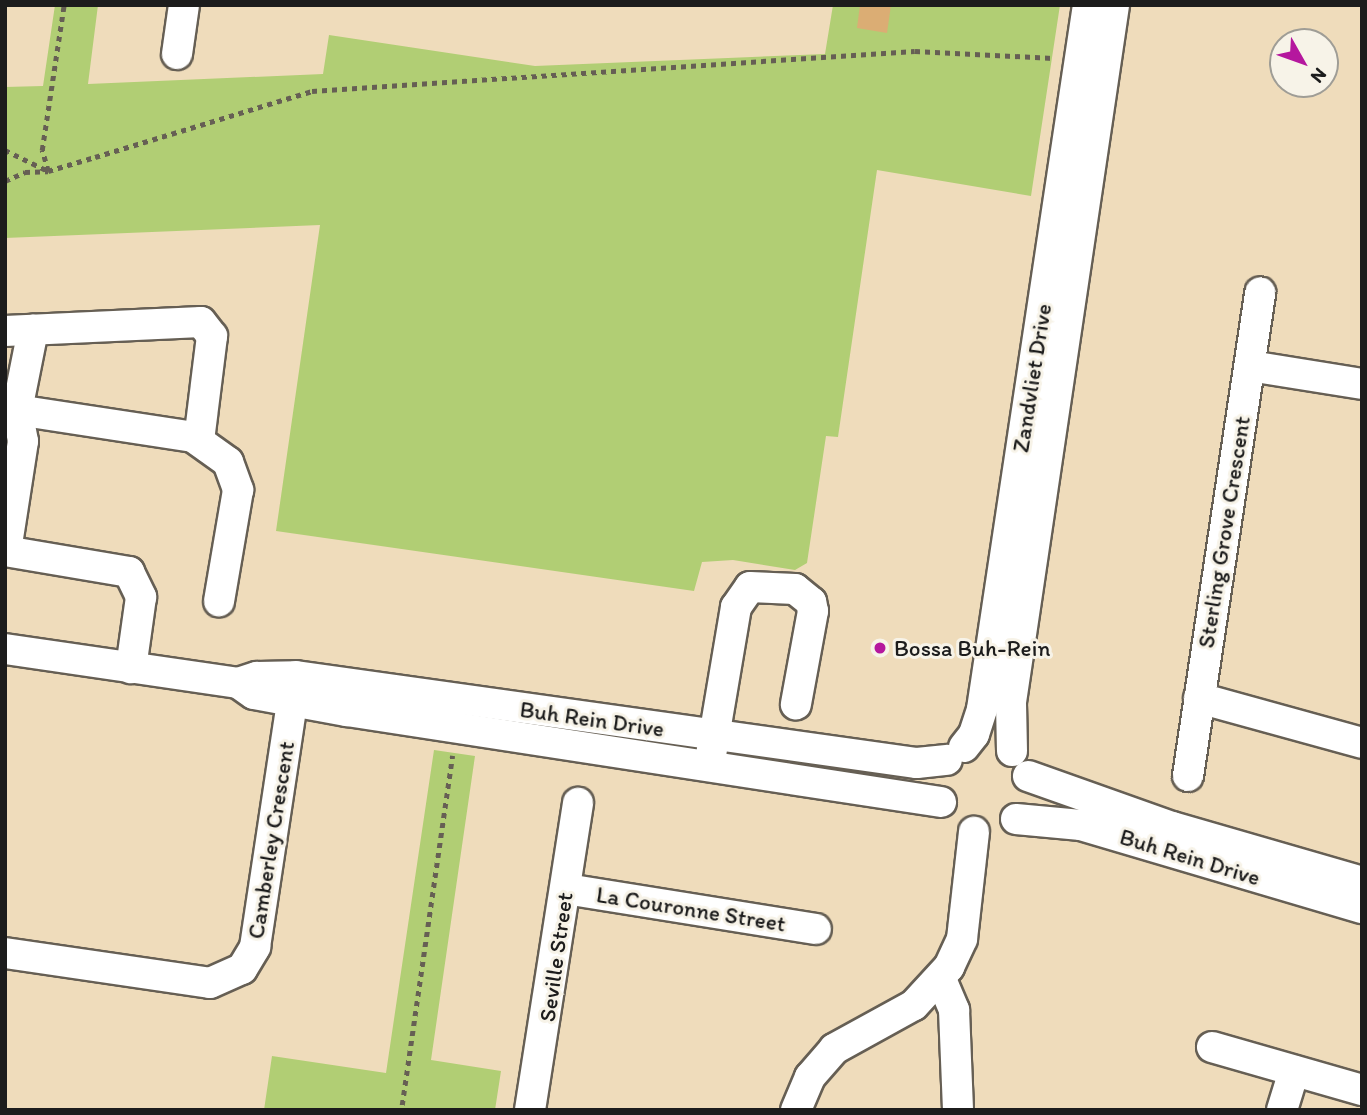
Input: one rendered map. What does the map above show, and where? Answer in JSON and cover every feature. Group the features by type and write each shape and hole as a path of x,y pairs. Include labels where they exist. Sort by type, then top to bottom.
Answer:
{"street":[{"path":"177,54 184,5"},
{"name":"Zandvliet Drive","path":"955,753 974,734 982,709 1088,5"},
{"name":"Zandvliet Drive","path":"1020,764 1011,702 1114,5"},
{"name":"Sterling Grove Crescent","path":"1188,776 1260,292"},
{"path":"131,668 141,597 130,572 6,551 23,441 11,415 19,330 195,321 206,326 212,336 199,440"},
{"path":"1250,366 1362,384"},
{"path":"11,415 199,440 228,462 237,478 219,601"},
{"path":"709,765 736,607 750,587 795,589 811,602 813,611 796,704"},
{"name":"Buh Rein Drive","path":"5,649 238,683 254,694 294,689 500,720 709,765 940,802"},
{"name":"Buh Rein Drive","path":"294,689 457,728 500,720 715,736 917,763 955,753"},
{"name":"Camberley Crescent","path":"5,953 210,983 242,969 255,947 294,689"},
{"path":"1199,698 1362,743"},
{"path":"985,742 1020,764 1027,799 1016,819 1003,828 974,832 948,816 940,802 940,773 955,753 985,742"},
{"name":"Buh Rein Drive","path":"1020,764 1172,827 1362,882"},
{"name":"Seville Street","path":"530,1110 578,803"},
{"name":"Buh Rein Drive","path":"1016,819 1081,825 1362,908"},
{"path":"796,1110 810,1077 834,1049 914,1005 941,979 962,939 974,832"},
{"name":"La Couronne Street","path":"566,889 816,929"},
{"path":"941,979 954,1010 958,1110"},
{"path":"1212,1047 1362,1090"},
{"path":"1282,1110 1294,1071"}],"path":[{"path":"48,171 42,150 64,5"},
{"path":"5,181 24,172 48,171 275,99 345,87 915,51 1057,58"},
{"path":"5,150 26,156 48,171"},
{"path":"402,1105 457,728"}],"green space":[{"path":"55,5 98,5 88,84 323,74 329,35 535,66 825,54 833,5 1060,5 1031,196 877,170 838,437 826,436 807,563 795,570 733,560 702,562 694,591 276,531 320,225 5,238 5,87 43,86"},
{"path":"434,750 475,756 431,1060 501,1071 495,1110 264,1110 272,1056 386,1073"}],"building":[{"path":"860,5 891,5 887,33 857,28"}],"place":[{"name":"Bossa Buh-Rein","path":"880,648"}]}
